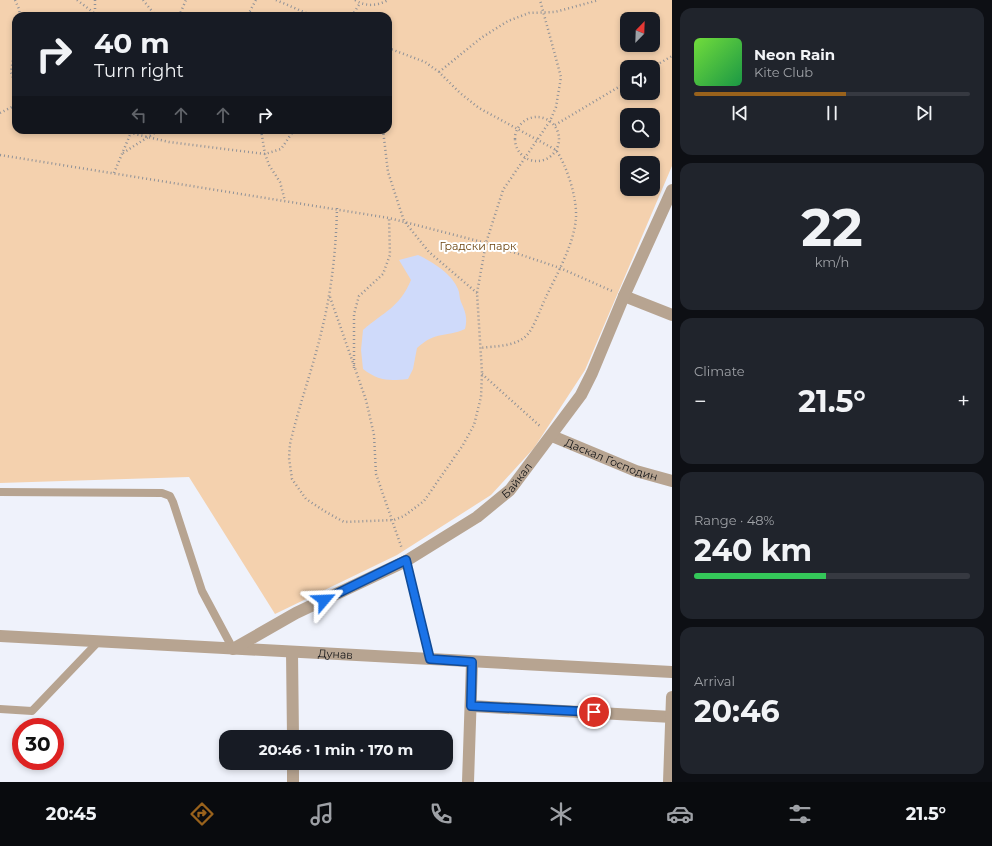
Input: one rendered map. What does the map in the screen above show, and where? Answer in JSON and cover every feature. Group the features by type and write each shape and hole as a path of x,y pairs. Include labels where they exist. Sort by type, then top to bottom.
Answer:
{"street":[{"name":"Байкал","path":"232,649 296,614 406,560 477,517 510,490 552,436 581,395 672,190"},
{"path":"624,296 672,315"},
{"name":"Даскал Господин","path":"552,436 636,471 672,481"},
{"name":"Дунав","path":"0,636 672,672"},
{"path":"292,652 293,730"},
{"path":"468,782 472,662"},
{"path":"669,782 672,696"},
{"path":"471,706 672,717"},
{"path":"293,770 293,782"}],"lane":[{"path":"0,492 162,493 170,496 202,591 232,649"},
{"path":"406,560 430,659"},
{"path":"0,709 32,711 98,642"}],"path":[{"path":"15,0 19,12"},
{"path":"77,0 92,12"},
{"path":"95,0 96,12"},
{"path":"143,0 153,12"},
{"path":"181,12 186,0"},
{"path":"249,12 256,0"},
{"path":"276,0 304,12"},
{"path":"355,0 369,6 379,5 388,0"},
{"path":"337,208 336,257 329,297 322,329 290,444 289,458 292,479 306,499 344,522 394,520 404,516 424,501 463,445 474,425 481,397 482,373 477,293 486,244 503,190 550,121 556,107 561,77 540,0"},
{"path":"440,72 481,38 508,21 529,13 544,11 555,12 599,0"},
{"path":"354,12 360,3"},
{"path":"392,50 425,62 440,72 460,93 479,108 556,150 562,159 570,183 576,217 572,237 560,268 527,336 509,345 480,348"},
{"path":"660,63 672,56"},
{"path":"555,125 620,86"},
{"path":"0,113 12,107"},
{"path":"538,116 550,121 555,125 559,138 556,150 546,160 532,161 525,158 516,148 514,142 516,129 525,119 531,117 538,116"},
{"path":"114,173 131,134 169,142 265,154 281,149 291,134"},
{"path":"122,153 153,134"},
{"path":"262,134 265,154 269,165 280,182 285,201"},
{"path":"383,134 388,172 404,221 429,252 477,293"},
{"path":"0,155 337,208 404,221 486,244 560,268 624,296"},
{"path":"354,371 354,314 359,296 383,274 390,255 389,218"},
{"path":"329,297 354,371 366,400 374,435 376,474 394,520 406,560"},
{"path":"482,373 552,436"}],"green space":[{"name":"Градски парк","path":"0,0 672,0 672,166 660,194 660,156 620,156 620,196 659,196 585,370 534,448 491,495 397,555 275,614 189,477 0,483"}],"water":[{"path":"418,255 430,261 447,273 455,284 459,291 460,300 466,315 465,329 458,332 436,336 424,342 417,348 413,369 408,379 389,380 379,378 363,369 361,350 363,330 391,308 402,297 411,280 399,260"}],"route":[{"path":"324,600 406,560 430,659 472,662 471,706 594,712"}]}
